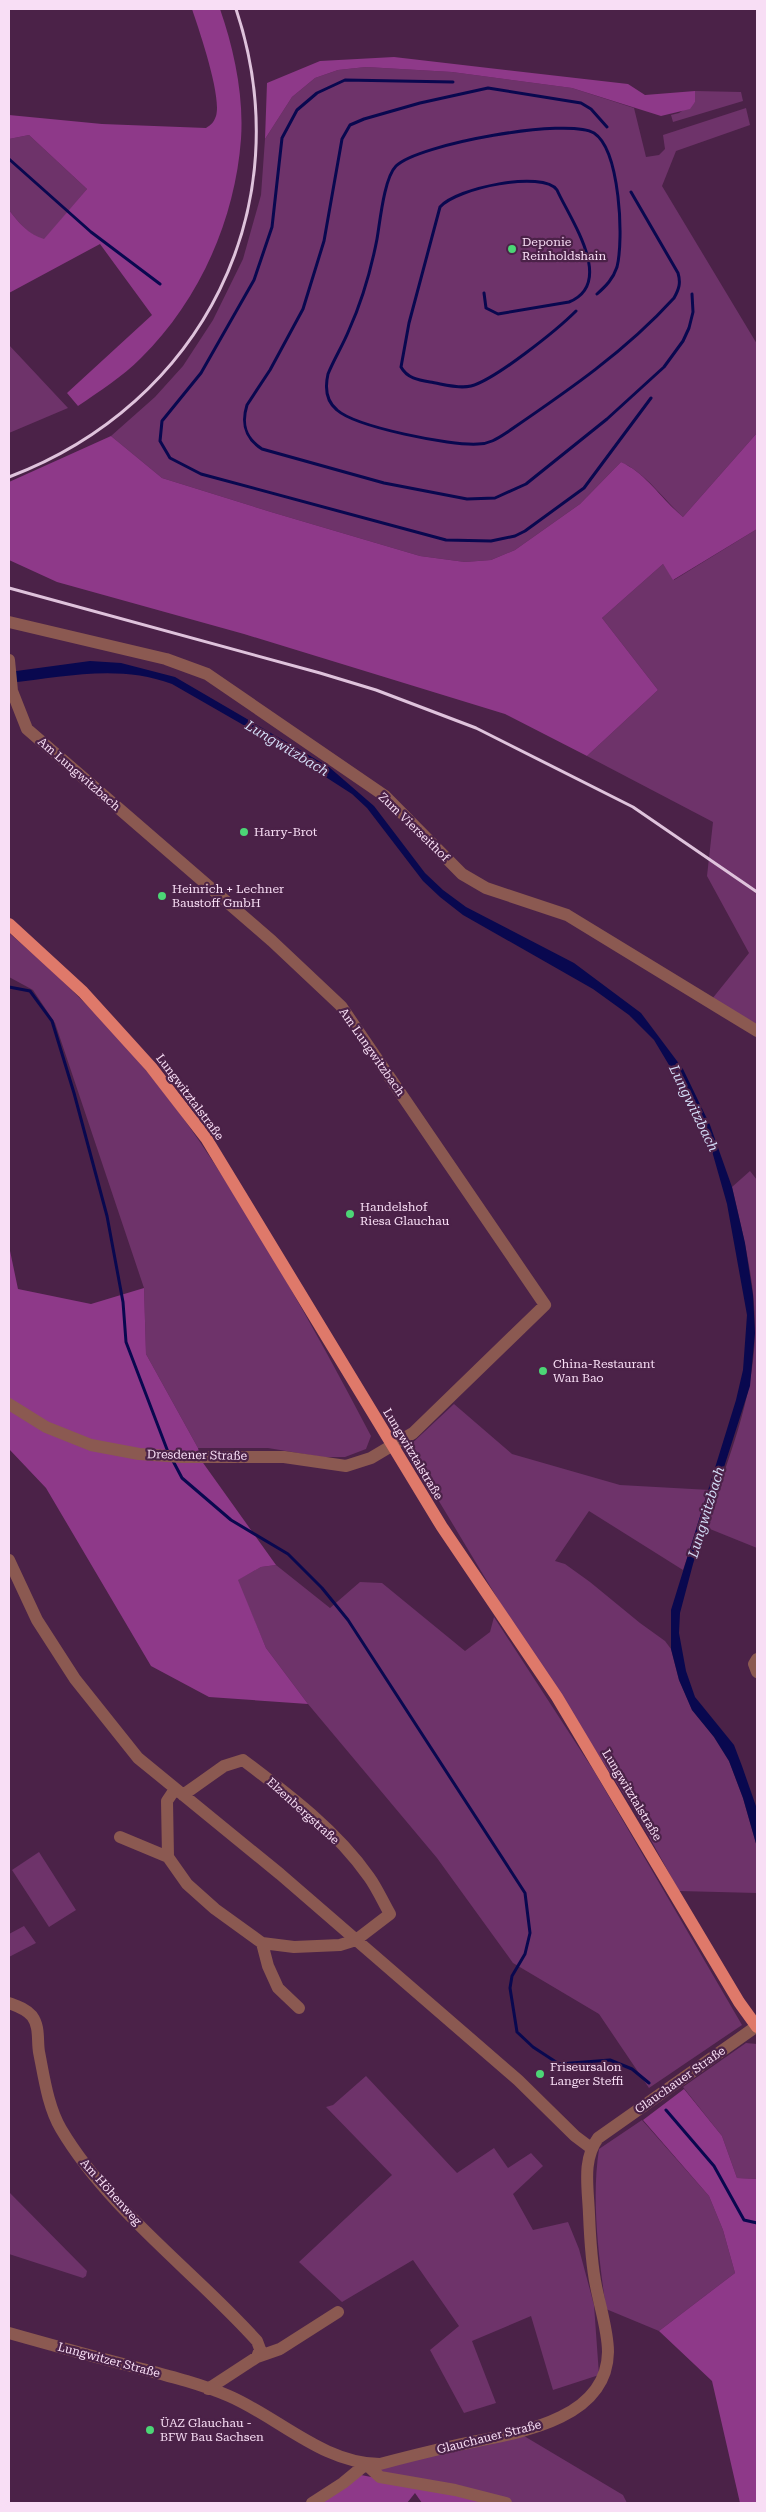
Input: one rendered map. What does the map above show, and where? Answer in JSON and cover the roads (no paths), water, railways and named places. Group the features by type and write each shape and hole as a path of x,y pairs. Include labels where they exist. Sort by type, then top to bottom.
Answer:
{"main road":[{"name":"Lungwitztalstraße","path":"9,924 83,992 151,1067 206,1138 392,1447 442,1527 557,1697 739,2002 757,2027"}],"street":[{"name":"Zum Vierseithof","path":"9,622 166,659 207,674 384,796 462,874 486,888 567,915 757,1031"},
{"name":"Am Lungwitzbach","path":"9,660 12,691 27,728 272,941 341,1006 545,1305 413,1433 392,1447"},
{"name":"Dresdener Straße","path":"9,1404 46,1427 91,1445 162,1456 284,1457 346,1466 371,1458 392,1447"},
{"path":"9,1560 37,1620 75,1679 138,1758 356,1940 518,2080 575,2136 591,2148"},
{"path":"757,1659 754,1664 757,1672"},
{"name":"Elzenbergstraße","path":"179,1792 224,1766 243,1760 287,1794 329,1831 369,1877 390,1914 356,1940"},
{"path":"168,1857 167,1801 179,1792"},
{"path":"120,1837 168,1857 187,1884 215,1909 262,1943 294,1947 325,1947 356,1940"},
{"path":"262,1943 268,1966 278,1988 299,2008"},
{"name":"Am Höhenweg","path":"9,2003 19,2006 31,2015 38,2029 39,2050 50,2103 60,2127 79,2157 124,2210 185,2267 257,2341 260,2348 257,2357"},
{"name":"Glauchauer Straße","path":"208,2389 229,2397 315,2445 339,2456 366,2464 380,2464 519,2433 560,2419 580,2406 596,2390 606,2371 608,2351 591,2245 587,2162 591,2148 598,2138 757,2027"},
{"path":"208,2389 257,2357 280,2349 338,2312"},
{"name":"Lungwitzer Straße","path":"9,2333 208,2389"},
{"path":"312,2503 343,2484 366,2464 380,2477 455,2490 506,2503"}],"water":[{"name":"Lungwitzbach","path":"90,661 121,663 175,677 329,767 374,806 425,873 443,890 466,907 574,963 641,1013 683,1069 710,1125 732,1187 745,1243 753,1295 755,1333 750,1386 693,1564 680,1613 679,1633 686,1671 695,1697 734,1745 742,1766 757,1809 757,1847 743,1798 729,1761 714,1737 692,1710 679,1680 671,1649 671,1610 736,1400 743,1370 747,1315 727,1204 710,1144 678,1080 654,1040 629,1015 593,989 463,915 423,881 367,808 352,794 259,734 172,684 152,678 111,673 71,675 9,683 9,672"}],"waterway":[{"path":"453,82 345,80 317,93 297,110 282,138 272,227 254,280 201,373 162,421 160,441 170,458 201,474 446,540 491,541 515,536 525,531 584,488 651,398"},
{"path":"607,127 591,109 581,103 488,88 420,103 364,119 350,125 342,139 324,241 303,309 270,370 247,405 244,418 248,435 262,449 384,483 467,499 495,498 526,484 607,419 664,367 683,341 689,328 693,312 692,294"},
{"path":"597,294 609,282 617,267 620,217 615,175 610,157 603,142 594,133 579,129 555,128 494,135 433,149 396,166 388,180 375,251 366,285 347,336 328,374 327,389 329,398 337,410 363,423 427,439 465,444 482,444 493,441 506,433 573,387 615,354 655,318 676,295 679,283 678,273 631,192"},
{"path":"9,159 91,232 160,284"},
{"path":"484,293 486,308 498,314 569,302 583,293 589,281 586,250 557,190 549,184 518,182 480,188 449,200 440,207 409,323 401,367 406,374 417,379 456,387 471,386 482,382 510,364 576,311"},
{"path":"9,987 30,991 52,1021 74,1093 107,1216 123,1302 126,1342 168,1452"},
{"path":"172,1459 182,1478 231,1520 288,1554 322,1588 348,1620 525,1893 530,1933 525,1954 512,1976 510,1988 517,2032 533,2047 559,2064 610,2060 632,2069 649,2083"},
{"path":"666,2110 714,2166 744,2220 757,2223"}],"railway":[{"path":"9,477 77,444 135,401 183,349 220,290 244,225 256,155 253,83 236,9"},
{"path":"9,588 320,673 376,690 476,728 633,807 757,892"}],"place":[{"name":"Deponie Reinholdshain","path":"512,249"},
{"name":"Harry-Brot","path":"244,832"},
{"name":"Heinrich + Lechner Baustoff GmbH","path":"162,896"},
{"name":"Handelshof Riesa Glauchau","path":"350,1214"},
{"name":"China-Restaurant Wan Bao","path":"543,1371"},
{"name":"Friseursalon Langer Steffi","path":"540,2074"},
{"name":"ÜAZ Glauchau - BFW Bau Sachsen","path":"150,2430"}]}
